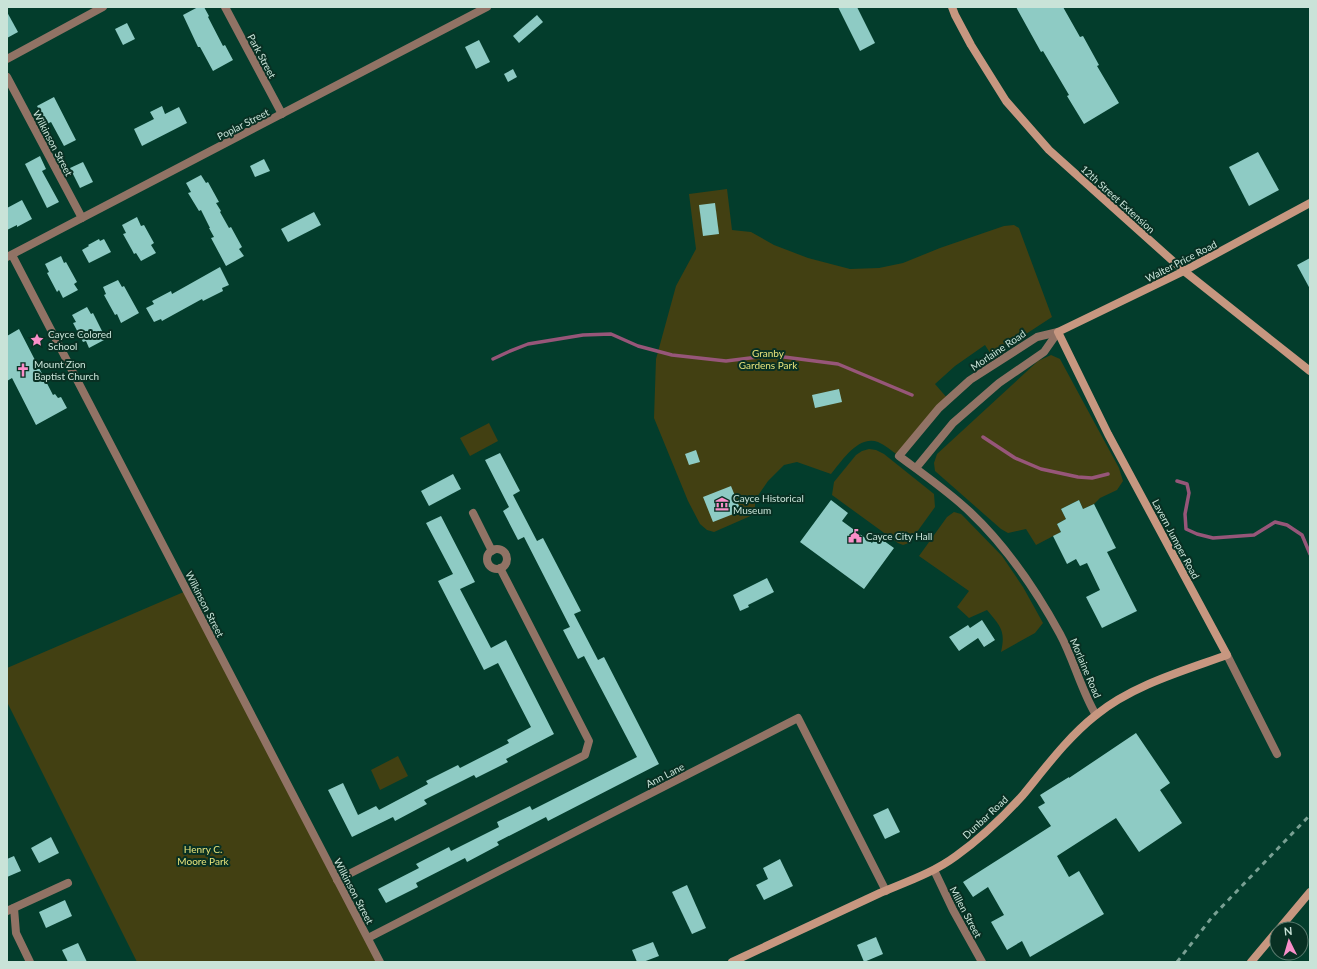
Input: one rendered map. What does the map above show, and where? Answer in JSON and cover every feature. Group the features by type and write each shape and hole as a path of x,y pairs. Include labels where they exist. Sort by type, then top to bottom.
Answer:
{"street":[{"path":"7,59 103,7"},
{"name":"Park Street","path":"225,7 282,114"},
{"name":"Poplar Street","path":"9,256 487,7"},
{"name":"12th Street Extension","path":"952,7 971,45 1006,101 1049,150 1184,271 1310,371"},
{"name":"Wilkinson Street","path":"7,76 82,218"},
{"name":"Walter Price Road","path":"1058,332 1184,271 1310,203"},
{"name":"Wilkinson Street","path":"9,256 380,962"},
{"path":"916,468 953,423 999,383 1044,352 1058,332"},
{"name":"Morlaine Road","path":"1058,332 1036,337 970,380 938,408 899,456 969,511 987,529 1017,565 1061,635 1096,715"},
{"name":"Lavern Jumper Road","path":"1058,332 1108,434 1227,655 1277,754"},
{"path":"473,512 492,551"},
{"path":"492,551 502,551 506,556 505,564 500,568 494,568 489,564 487,558 492,551"},
{"path":"337,880 585,755 589,741 500,568"},
{"name":"Dunbar Road","path":"732,962 934,870 957,856 1005,814 1023,795 1063,745 1096,715 1119,699 1136,690 1227,655"},
{"name":"Ann Lane","path":"368,938 798,718 886,891"},
{"name":"Millen Street","path":"934,870 953,910 982,962"},
{"path":"30,962 16,933 10,909 68,883"},
{"path":"1286,921 1310,892"},
{"path":"1251,962 1269,941"}],"green space":[{"name":"Granby Gardens Park","path":"727,189 732,230 751,232 774,245 808,258 850,269 879,268 903,263 940,248 1004,226 1014,225 1019,228 1052,317 992,356 985,345 955,366 935,384 948,399 899,456 881,443 871,441 864,442 851,450 831,474 797,462 784,465 768,481 755,500 755,514 714,532 707,530 700,524 688,501 654,418 656,359 676,286 696,249 689,194"},
{"path":"1051,355 1060,359 1119,468 1123,481 1117,490 1100,498 1094,504 1083,509 1079,500 1061,509 1066,519 1057,524 1061,532 1036,545 1026,529 1008,533 1001,529 935,471 934,463 937,454 1038,361"},
{"path":"489,423 498,441 470,456 460,438"},
{"path":"869,449 876,450 884,454 934,494 935,507 909,543 903,545 898,543 832,495 834,482 856,455"},
{"path":"954,512 961,514 1002,556 1023,587 1043,623 1035,633 1001,652 1003,638 1001,629 987,610 969,618 957,607 969,591 919,556 947,517"},
{"name":"Henry C. Moore Park","path":"186,591 380,962 137,962 7,702 7,668"},
{"path":"398,756 408,776 380,790 371,770"}],"building":[{"path":"198,7 204,7 223,46 225,45 233,60 213,71 200,47 198,47 183,15"},
{"path":"838,7 857,7 875,43 860,51"},
{"path":"1016,7 1063,7 1080,37 1083,36 1099,65 1097,66 1119,103 1084,124 1067,96 1069,95 1043,51 1041,52"},
{"path":"7,12 18,32 7,38"},
{"path":"537,15 543,22 519,43 513,36"},
{"path":"127,23 135,39 123,45 115,29"},
{"path":"479,40 490,62 476,69 465,47"},
{"path":"513,69 517,77 508,82 504,74"},
{"path":"54,97 76,140 64,146 51,122 47,124 37,106"},
{"path":"162,106 165,114 179,107 187,123 142,146 134,129 154,119 150,112"},
{"path":"1258,152 1279,190 1249,206 1229,167"},
{"path":"40,156 46,169 42,171 59,202 47,208 25,164"},
{"path":"264,159 270,171 255,177 250,166"},
{"path":"83,162 93,182 80,188 70,168"},
{"path":"201,175 206,183 208,182 219,202 216,203 221,211 220,212 229,228 231,227 242,247 239,249 244,256 226,266 211,238 214,237 201,210 199,211 188,193 191,192 186,183"},
{"path":"22,200 32,219 17,227 17,225 7,230 7,208"},
{"path":"715,203 719,234 703,236 699,205"},
{"path":"314,212 321,225 288,242 281,229"},
{"path":"137,217 141,226 144,225 154,243 151,245 156,253 141,261 136,253 134,254 123,234 126,233 122,225"},
{"path":"99,239 100,241 104,239 111,252 89,263 82,250"},
{"path":"61,256 77,282 74,284 78,290 63,298 59,290 57,292 47,273 49,272 45,264"},
{"path":"1310,258 1310,289 1297,265"},
{"path":"220,267 229,285 222,288 223,291 203,301 202,299 162,321 161,319 154,322 146,308 154,304 152,301 171,291 172,294"},
{"path":"118,280 122,287 124,286 139,313 121,323 117,314 115,315 104,295 106,294 103,287"},
{"path":"87,307 91,314 93,313 103,333 101,334 104,340 89,348 86,341 83,342 73,323 76,322 72,315"},
{"name":"Mount Zion Baptist Church","path":"19,329 53,395 55,394 58,398 61,397 67,408 36,425 12,378 7,381 7,336"},
{"path":"839,389 842,402 815,408 812,395"},
{"path":"696,450 700,462 689,465 685,454"},
{"path":"500,453 520,491 513,495 537,541 543,538 581,611 574,614 598,660 604,657 659,764 548,821 546,817 497,842 499,845 467,862 465,858 416,883 418,887 386,903 378,889 419,868 416,864 449,847 451,851 499,827 497,822 530,806 532,810 637,757 584,656 578,659 563,630 570,627 524,537 518,540 503,511 509,507 485,460"},
{"path":"453,474 461,489 429,506 421,491"},
{"name":"Cayce Historical Museum","path":"731,486 741,511 713,522 703,497"},
{"path":"831,500 848,513 842,521 872,543 877,536 894,548 864,589 800,542"},
{"path":"1079,500 1083,509 1094,504 1116,548 1107,552 1137,611 1102,628 1086,597 1100,590 1087,563 1080,566 1076,559 1067,564 1053,536 1061,532 1057,524 1066,519 1061,509"},
{"path":"441,516 475,582 460,589 491,648 506,640 554,734 506,759 508,762 476,778 474,775 424,800 427,804 395,821 393,817 352,837 328,790 343,783 358,815 376,806 379,810 428,784 426,781 458,765 460,768 509,743 507,740 531,727 498,663 484,670 438,581 453,574 426,523"},
{"path":"767,578 774,592 748,605 749,607 740,611 733,595"},
{"path":"982,620 995,640 984,647 978,638 959,651 949,637 968,625 970,628"},
{"path":"1136,733 1170,783 1160,790 1182,823 1139,852 1116,818 1057,856 1069,877 1079,871 1104,914 1030,957 1022,941 1007,950 991,922 1004,915 988,887 973,897 963,882 1051,826 1038,807 1045,803 1040,795 1069,778"},
{"path":"888,808 900,832 885,839 873,815"},
{"path":"51,837 59,853 39,863 31,848"},
{"path":"14,856 21,871 7,877 7,859"},
{"path":"780,859 793,886 764,900 756,885 768,879 763,868"},
{"path":"687,885 706,928 692,934 672,892"},
{"path":"65,900 72,916 46,928 39,912"},
{"path":"876,937 883,954 864,962 857,945"},
{"path":"653,942 659,956 643,962 637,962 632,950"},
{"path":"78,943 87,962 68,962 62,950"}],"waterway":[{"path":"493,359 528,344 583,335 611,334 638,346 672,355 726,361 766,356 838,364 912,395"},
{"path":"983,437 1015,458 1041,469 1078,477 1092,478 1108,474"},
{"path":"1177,481 1187,484 1189,493 1185,514 1186,529 1197,534 1213,538 1254,535 1275,522 1287,525 1302,535 1310,554"}],"railway":[{"path":"1177,962 1213,916 1310,815"}],"place":[{"name":"Cayce Colored School","path":"37,340"},
{"name":"Mount Zion Baptist Church","path":"23,370"},
{"name":"Cayce Historical Museum","path":"722,504"},
{"name":"Cayce City Hall","path":"855,536"}]}
